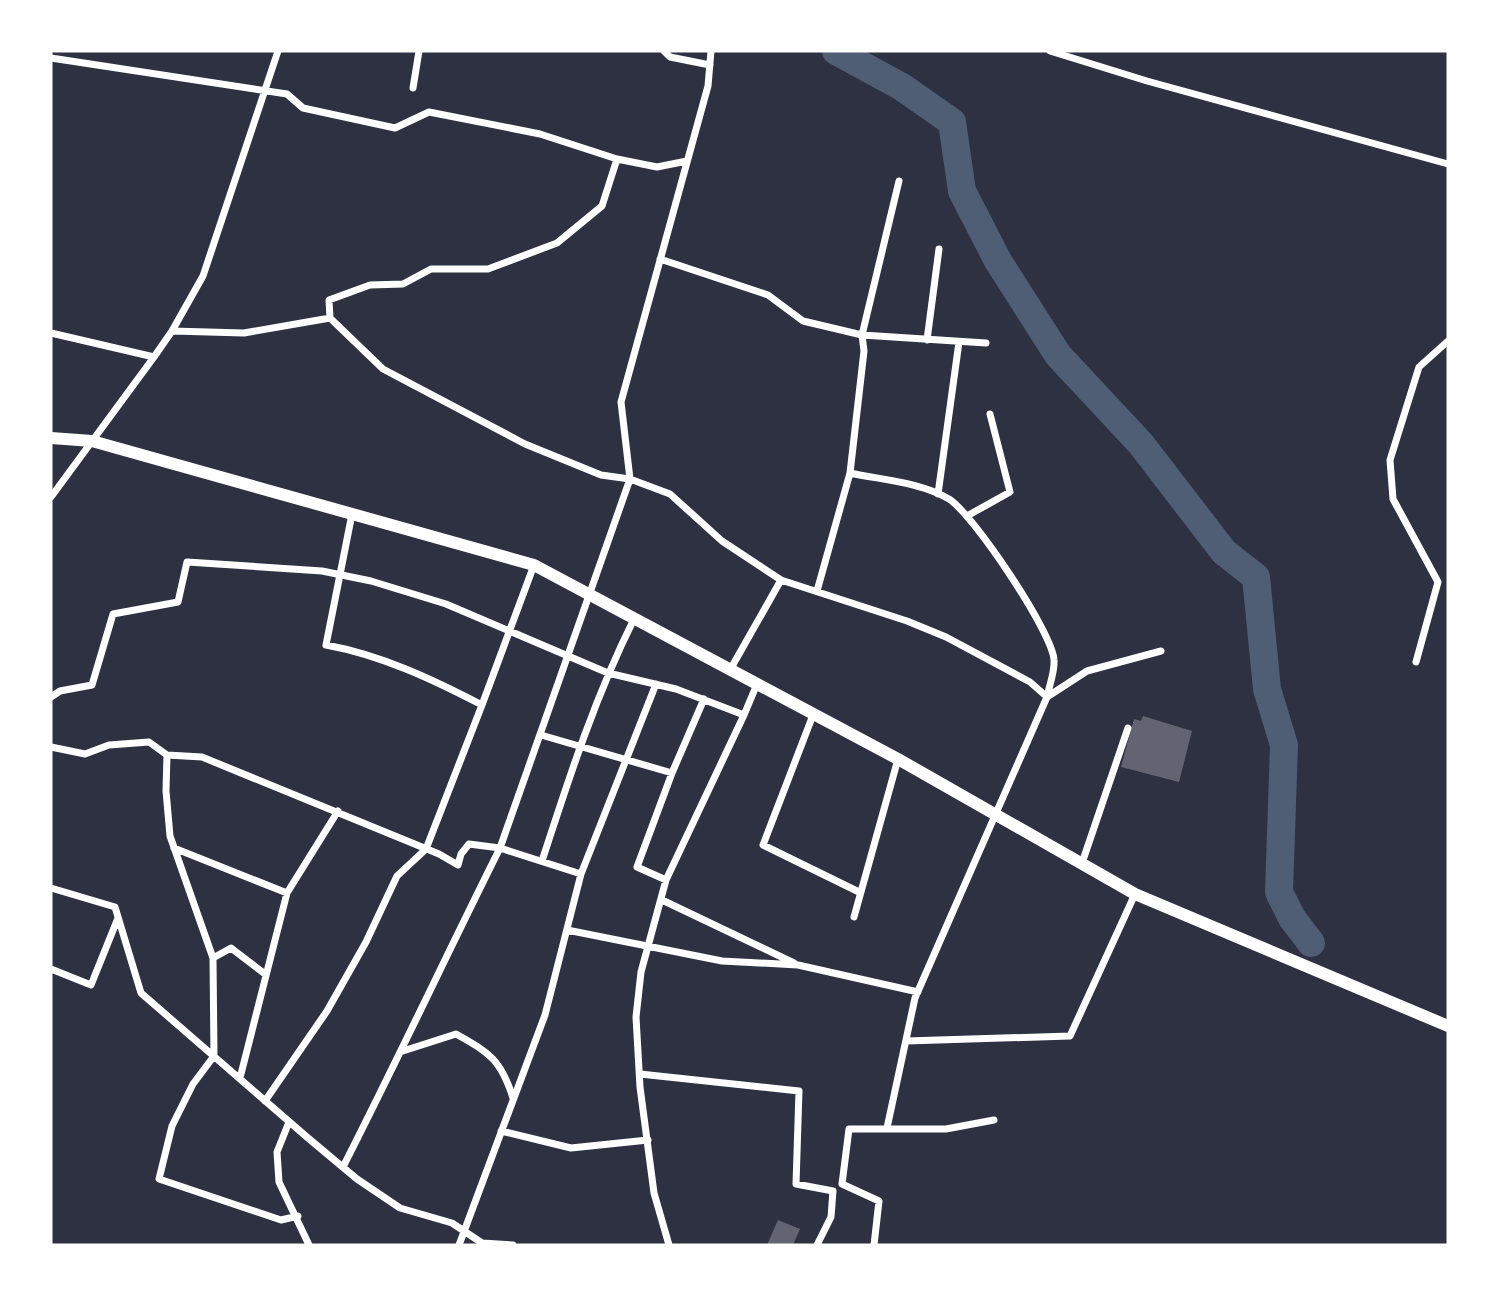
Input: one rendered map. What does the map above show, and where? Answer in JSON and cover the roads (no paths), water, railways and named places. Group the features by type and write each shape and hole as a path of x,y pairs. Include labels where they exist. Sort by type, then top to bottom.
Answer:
{"street":[{"path":"51,498 172,331 203,276 278,51"},
{"path":"413,88 419,51"},
{"path":"664,51 670,57 710,65"},
{"path":"343,1167 403,1051 440,967 500,848 630,479 621,402 708,86 711,51"},
{"path":"1050,51 1448,164"},
{"path":"51,58 287,94 303,108 395,128 429,112 540,134 617,159 657,167 687,161"},
{"path":"617,159 602,206 557,243 488,270 430,269 403,284 370,285 329,300 330,318 383,369 417,388 525,444 601,475 630,479 670,494 722,541 781,580 946,637 1030,682 1047,697"},
{"path":"817,591 850,473 864,351 862,335 899,181"},
{"path":"927,340 939,249"},
{"path":"660,259 768,295 803,321 862,335 986,344"},
{"path":"172,331 244,333 330,318"},
{"path":"51,333 154,357"},
{"path":"1416,662 1438,582 1393,499 1390,460 1419,367 1448,341"},
{"path":"938,494 959,342"},
{"path":"967,516 1010,492 990,414"},
{"path":"51,438 92,441 534,565 898,759 1135,894 1448,1026"},
{"path":"850,473 926,489 950,500 981,531 1030,608 1054,659 1047,697 997,816 958,895 918,992 887,1128"},
{"path":"352,514 326,645 356,651 411,671 482,705"},
{"path":"51,697 60,691 92,685 113,614 177,601 187,562 340,575 446,604 570,654 608,673 656,684 744,715"},
{"path":"265,1101 327,1011 366,942 397,876 426,849 534,565"},
{"path":"730,670 781,580"},
{"path":"542,862 580,745 608,673 634,619"},
{"path":"1047,697 1087,671 1161,651"},
{"path":"459,1245 545,1014 581,874 656,684"},
{"path":"669,1245 654,1193 639,1074 636,1017 647,947 666,880 757,684"},
{"path":"666,880 636,867 704,699"},
{"path":"813,715 763,845 859,892"},
{"path":"1082,863 1128,728"},
{"path":"541,734 672,773"},
{"path":"51,747 85,754 110,745 149,742 167,755 202,757 338,811 458,865 461,854 469,844 500,848 581,874"},
{"path":"167,755 166,792 174,848 213,958 214,1056 192,1084 172,1126 159,1178 281,1220 298,1216"},
{"path":"853,917 898,759"},
{"path":"240,1079 287,893 338,811"},
{"path":"174,848 287,893"},
{"path":"51,888 115,907 141,993 343,1167 400,1208 452,1223 482,1243 513,1245"},
{"path":"906,1041 1070,1036 1135,894"},
{"path":"662,900 798,965"},
{"path":"51,968 91,985 118,918"},
{"path":"567,930 722,961 798,965 918,992"},
{"path":"213,958 231,948 265,974"},
{"path":"403,1051 456,1034 483,1049 504,1071 513,1098"},
{"path":"639,1074 799,1091 796,1184 833,1191 831,1217 817,1245"},
{"path":"874,1245 880,1201 842,1184 849,1129 946,1129 994,1120"},
{"path":"289,1122 277,1152 279,1182 298,1216 309,1245"},
{"path":"501,1131 570,1148 648,1140"}],"waterway":[{"path":"836,51 902,87 952,122 962,191 998,261 1058,355 1141,444 1224,552 1256,577 1267,689 1284,745 1279,892 1292,918 1311,943"}]}
